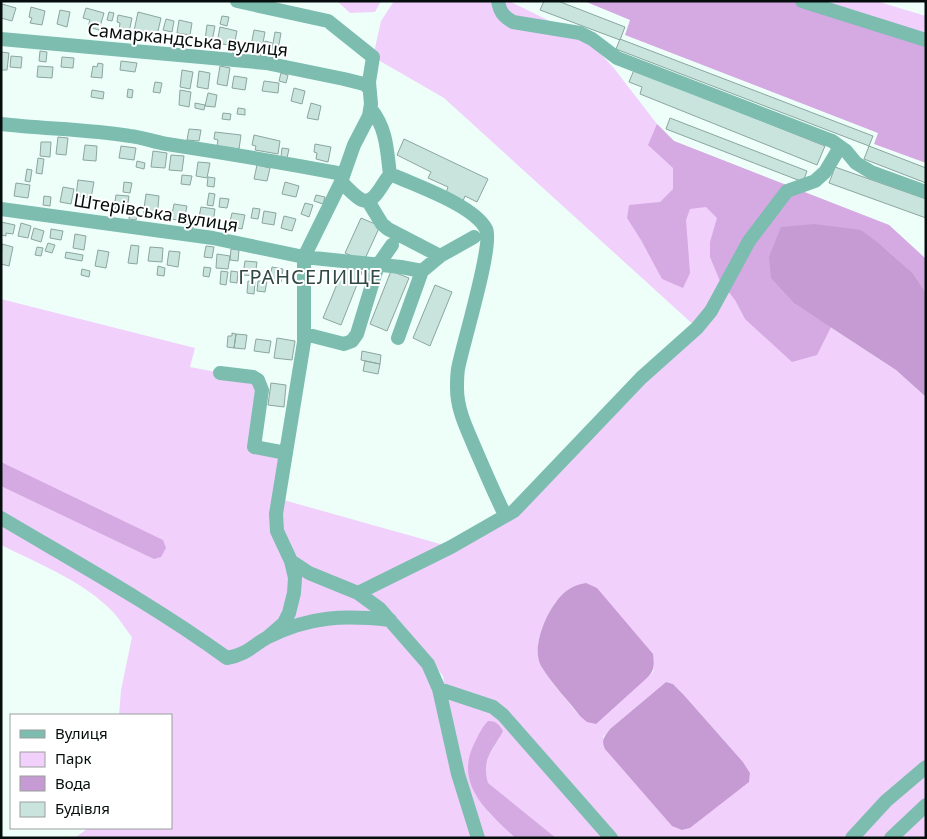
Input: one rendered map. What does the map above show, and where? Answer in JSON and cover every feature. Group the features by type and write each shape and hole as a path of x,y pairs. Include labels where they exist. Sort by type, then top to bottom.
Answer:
{"street":[{"path":"1,518 143,601 191,631 227,658 239,656 268,637 284,623 292,604 295,578 291,561 277,531 276,514 305,334 304,257 342,178 371,109 369,88 373,57 328,21 237,1"},
{"path":"498,1 500,12 505,18 513,22 580,33 592,39 617,58 832,141 870,172 926,192"},
{"path":"802,1 842,7 926,40"},
{"name":"Самаркандська вулиця","path":"1,39 266,64 344,79 364,84 369,88"},
{"path":"371,109 380,120 386,144 390,175"},
{"path":"1,124 38,129 125,135 342,178 362,200 368,201 373,199 390,175"},
{"path":"358,593 450,547 514,511 641,378 697,328 711,311 749,242 787,191 815,181 826,172 840,147"},
{"path":"390,175 465,208 487,230 488,241 479,285 457,370 458,408 493,492 505,515"},
{"path":"368,201 382,224 388,229 440,256"},
{"name":"Штерівська вулиця","path":"1,209 213,238 304,257 422,271"},
{"path":"398,338 422,271 440,256 474,238"},
{"path":"305,334 344,344 352,341 357,334 378,265 392,245"},
{"path":"220,373 253,377 258,380 262,390 254,447 286,453"},
{"path":"291,561 309,573 358,593 380,609 428,664 439,689 458,774 478,838"},
{"path":"268,637 317,619 351,617 390,620"},
{"path":"439,689 493,708 503,715 611,838"},
{"path":"852,838 886,801 926,767"},
{"path":"891,838 926,805"}],"green space":[{"path":"337,1 381,1 375,12 350,13"},
{"path":"394,1 509,1 562,27 596,49 613,67 657,124 674,141 889,225 926,259 926,293 913,273 881,245 795,304 896,370 926,397 926,762 849,838 556,838 487,783 486,764 500,737 472,749 488,812 515,838 482,838 450,724 443,676 415,641 428,664 478,838 75,838 87,829 172,829 172,714 119,714 121,690 132,637 111,610 84,588 57,572 1,545 1,299 195,348 190,367 258,380 254,447 286,453 280,499 451,547 514,511 697,328 444,98 373,57 381,21","holes":["556,601 654,665 653,672 648,677 580,716 542,668 538,655 541,630","666,682 673,684 743,762 750,773 748,782 690,828 682,830 603,737"]},
{"path":"802,1 876,1 926,16 926,40"},
{"path":"926,767 926,838 852,838"}],"shaded area":[{"path":"584,1 795,1 926,45 926,163 874,144 878,133 625,35 630,20"},
{"path":"657,124 674,141 889,225 926,259 926,293 913,273 881,245 795,304 831,327 817,355 792,362 745,319 735,300 720,281 710,257 710,242 717,218 706,207 690,209 686,220 690,273 683,288 662,279 627,218 629,205 660,202 673,189 673,168 648,145"},
{"path":"1,462 163,540 166,548 161,557 154,559 1,486"},
{"path":"488,721 497,723 503,731 487,761 486,774 488,783 556,838 515,838 494,818 477,797 471,785 468,772 469,759 477,738"}],"water":[{"path":"814,224 861,230 913,273 926,293 926,397 896,370 795,304 771,278 769,257 781,227"},
{"path":"586,583 597,588 653,654 654,661 653,669 648,677 596,724 587,722 580,716 545,672 538,658 538,648 543,626 553,606 567,590"},
{"path":"666,682 673,684 683,694 743,762 750,773 749,782 690,828 682,830 672,826 605,749 603,743 610,729"}],"building":[{"path":"544,1 558,1 625,27 620,40 540,10"},
{"path":"2,4 16,8 12,21 1,18"},
{"path":"31,7 45,11 42,25 30,23 32,18 29,17"},
{"path":"86,8 104,13 99,30 88,27 90,20 83,18"},
{"path":"60,10 70,12 67,27 57,24"},
{"path":"109,12 114,13 112,21 107,20"},
{"path":"138,12 161,18 156,40 140,36 141,33 134,31"},
{"path":"118,15 132,18 129,32 119,30"},
{"path":"222,16 229,17 227,26 220,24"},
{"path":"166,19 174,21 172,32 163,30"},
{"path":"179,20 192,23 190,35 177,33"},
{"path":"207,25 215,26 212,41 205,40"},
{"path":"220,27 237,31 234,46 217,43"},
{"path":"254,30 265,32 262,48 251,46"},
{"path":"275,32 281,33 278,50 272,49"},
{"path":"620,39 873,136 869,146 616,49"},
{"path":"265,41 272,43 271,49 264,47"},
{"path":"235,43 244,45 241,56 232,54"},
{"path":"262,49 274,51 272,60 260,58"},
{"path":"40,51 47,52 46,62 39,61"},
{"path":"1,52 9,53 7,70 1,70"},
{"path":"11,56 22,57 21,68 10,67"},
{"path":"62,57 74,58 73,68 61,67"},
{"path":"121,61 137,63 135,72 120,70"},
{"path":"98,63 103,64 102,78 91,77 93,66 97,67"},
{"path":"38,66 53,67 52,78 37,77"},
{"path":"220,66 230,68 227,86 217,84"},
{"path":"182,70 193,72 190,89 180,87"},
{"path":"634,70 825,146 817,165 640,94 642,87 629,82"},
{"path":"199,71 210,73 208,89 197,87"},
{"path":"281,73 288,75 286,83 279,81"},
{"path":"234,76 247,78 245,90 232,88"},
{"path":"264,81 279,83 278,93 262,91"},
{"path":"155,82 162,83 160,93 153,92"},
{"path":"294,88 305,91 302,104 291,101"},
{"path":"128,89 133,90 132,98 127,97"},
{"path":"92,90 104,92 103,99 91,97"},
{"path":"180,90 191,92 189,107 179,105"},
{"path":"208,93 217,95 215,107 205,106"},
{"path":"195,103 205,105 204,110 195,108"},
{"path":"311,103 321,106 318,120 307,118"},
{"path":"238,108 245,109 245,115 237,114"},
{"path":"223,113 231,114 230,120 222,119"},
{"path":"670,118 807,171 803,182 666,129"},
{"path":"189,129 201,130 199,141 187,140"},
{"path":"215,132 241,135 239,149 217,146 218,140 214,139"},
{"path":"254,135 280,141 278,154 255,150 256,146 252,145"},
{"path":"58,137 68,138 66,155 56,154"},
{"path":"404,139 488,179 477,202 465,196 463,201 446,193 448,187 428,178 431,172 397,155"},
{"path":"41,142 51,142 50,157 40,156"},
{"path":"315,144 331,147 328,162 316,159 317,153 314,152"},
{"path":"85,145 97,146 96,161 83,160"},
{"path":"121,146 136,148 134,160 119,158"},
{"path":"869,146 926,168 926,183 864,159"},
{"path":"282,148 289,149 287,158 281,157"},
{"path":"153,151 167,153 165,168 151,167"},
{"path":"171,155 184,156 182,171 169,170"},
{"path":"38,158 44,159 42,174 36,173"},
{"path":"137,161 145,163 144,169 136,167"},
{"path":"198,162 210,163 207,178 196,176"},
{"path":"257,165 270,168 267,181 254,179"},
{"path":"835,167 926,199 926,218 829,183"},
{"path":"27,169 32,170 30,182 25,181"},
{"path":"182,175 192,176 190,185 181,184"},
{"path":"208,177 215,178 214,187 207,186"},
{"path":"78,180 94,182 91,198 76,196"},
{"path":"124,182 132,183 130,193 123,192"},
{"path":"285,182 299,186 296,197 282,194"},
{"path":"16,183 30,185 28,198 14,196"},
{"path":"63,187 74,189 71,204 60,202"},
{"path":"209,193 215,194 213,206 207,205"},
{"path":"146,194 159,196 157,218 143,216"},
{"path":"116,195 129,196 127,210 114,208"},
{"path":"316,195 325,197 323,204 314,201"},
{"path":"44,196 51,197 50,206 43,205"},
{"path":"220,198 229,199 227,208 219,207"},
{"path":"305,203 313,205 309,217 301,214"},
{"path":"174,204 187,206 184,221 171,219"},
{"path":"130,207 138,208 136,220 129,219"},
{"path":"201,207 215,209 213,224 198,222"},
{"path":"253,208 260,209 258,219 251,218"},
{"path":"264,211 276,213 274,225 262,223"},
{"path":"232,213 245,215 242,229 229,226"},
{"path":"187,216 195,218 193,228 185,226"},
{"path":"284,216 296,219 292,231 281,228"},
{"path":"361,218 380,226 364,261 345,253"},
{"path":"1,222 15,225 13,234 6,233 6,236 1,235"},
{"path":"21,223 31,226 28,238 18,236"},
{"path":"34,228 44,231 41,242 31,239"},
{"path":"51,229 63,231 61,240 50,238"},
{"path":"75,234 86,236 84,250 73,248"},
{"path":"48,243 55,245 52,253 45,251"},
{"path":"2,244 13,247 9,266 1,264"},
{"path":"131,245 139,246 137,264 128,263"},
{"path":"206,246 214,247 212,258 204,257"},
{"path":"37,247 43,248 41,256 35,255"},
{"path":"150,247 163,248 162,262 148,261"},
{"path":"231,249 239,250 238,261 230,260"},
{"path":"98,250 109,252 106,268 95,266"},
{"path":"169,251 180,252 178,267 167,265"},
{"path":"66,252 83,255 82,261 65,258"},
{"path":"217,254 230,256 228,269 216,268"},
{"path":"245,261 257,262 255,276 243,275"},
{"path":"345,265 362,272 341,325 323,318"},
{"path":"158,266 165,268 164,276 157,275"},
{"path":"204,267 211,268 209,277 203,276"},
{"path":"272,267 283,269 281,282 270,280"},
{"path":"82,269 90,271 89,277 81,275"},
{"path":"221,271 228,272 226,285 220,284"},
{"path":"231,271 238,272 237,283 230,282"},
{"path":"391,271 409,278 387,331 370,324"},
{"path":"248,281 255,282 254,294 247,293"},
{"path":"258,281 267,281 265,292 257,291"},
{"path":"435,285 452,292 430,346 413,338"},
{"path":"232,333 236,334 234,348 227,347 228,336 232,336"},
{"path":"236,334 247,335 245,349 234,348"},
{"path":"277,338 295,341 292,360 274,358"},
{"path":"256,339 271,341 269,353 254,351"},
{"path":"362,351 381,355 380,364 361,360"},
{"path":"365,361 380,364 378,374 363,371"},
{"path":"271,383 286,385 284,407 268,405"}],"district":[{"name":"ГРАНСЕЛИЩЕ","path":"310,276"}]}
